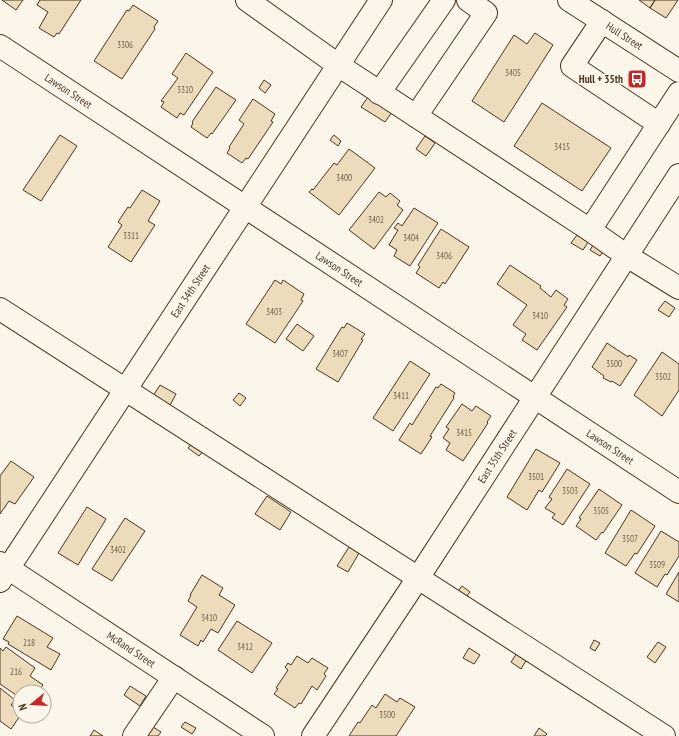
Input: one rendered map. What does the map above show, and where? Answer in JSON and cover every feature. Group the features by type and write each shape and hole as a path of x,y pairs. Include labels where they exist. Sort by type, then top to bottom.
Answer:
{"street":[{"path":"247,0 338,65 590,230 627,256 679,288"},
{"name":"East 34th Street","path":"3,571 126,390 380,0"},
{"path":"379,92 444,0"},
{"path":"416,116 486,13 468,0"},
{"name":"Hull Street","path":"569,0 679,71"},
{"path":"602,21 572,66 659,124"},
{"name":"Lawson Street","path":"0,46 679,492"},
{"path":"590,230 679,93"},
{"name":"East 35th Street","path":"313,736 418,578 679,175"},
{"path":"0,308 664,736"},
{"name":"McRand Street","path":"3,571 174,678 263,736"},
{"path":"134,736 174,678"}],"building":[{"path":"2,0 23,0 16,10"},
{"path":"40,0 81,0 59,34 57,33 54,37 39,28 48,12 37,5"},
{"path":"639,0 655,0 650,8"},
{"path":"655,0 678,0 666,18 650,8"},
{"path":"133,5 158,21 154,27 155,29 122,79 94,61 127,10 129,11"},
{"path":"535,33 553,45 504,122 472,101 514,35 527,44"},
{"path":"186,53 213,72 184,115 180,113 177,118 161,107 164,102 161,101 178,78 172,74"},
{"path":"264,80 271,85 265,93 259,88"},
{"path":"216,87 236,100 212,134 211,133 207,138 191,127 192,122"},
{"path":"368,97 392,112 385,122 361,107"},
{"path":"253,99 275,114 271,121 273,122 248,159 246,158 242,163 227,153 230,148 229,147 244,124 239,120"},
{"path":"542,103 611,148 582,191 514,146"},
{"path":"60,135 77,146 41,201 23,190"},
{"path":"334,135 341,141 338,146 330,140"},
{"path":"425,136 435,143 426,156 416,149"},
{"path":"349,149 375,168 339,215 309,192 312,189 313,190 334,163 337,165"},
{"path":"142,190 160,201 148,221 155,225 131,262 108,247 122,225 118,222"},
{"path":"379,192 386,197 390,193 400,201 397,205 403,210 374,249 349,230"},
{"path":"414,208 438,223 410,266 394,256 397,250 389,245 398,230 394,228 398,223 402,226"},
{"path":"441,229 469,247 445,284 443,282 439,288 416,273 420,267 418,265"},
{"path":"577,235 588,242 583,250 571,243"},
{"path":"595,242 605,249 600,256 590,250"},
{"path":"510,265 541,286 540,288 551,297 556,290 568,299 564,305 567,307 537,350 522,340 526,334 513,325 527,305 497,284"},
{"path":"275,280 281,284 283,280 304,294 301,300 303,301 275,343 246,324"},
{"path":"665,301 675,308 669,317 658,310"},
{"path":"347,323 365,334 338,382 316,369 342,327 344,328"},
{"path":"297,324 314,336 303,351 286,339"},
{"path":"607,343 628,357 629,355 637,360 620,386 603,378 604,376 592,367"},
{"path":"662,352 679,364 679,390 662,416 634,395"},
{"path":"410,361 430,374 393,431 373,418"},
{"path":"441,384 455,393 454,398 430,436 432,437 421,454 399,440 410,423 412,425 436,387 438,388"},
{"path":"160,385 176,394 169,407 153,396"},
{"path":"239,393 246,398 240,406 233,400"},
{"path":"462,404 472,411 476,406 491,416 463,461 446,450 450,443 443,438 449,429 446,427"},
{"path":"195,440 206,448 199,456 188,448"},
{"path":"536,449 560,463 542,492 539,490 527,510 507,497"},
{"path":"11,461 34,477 15,504 9,501 0,514 0,476"},
{"path":"567,469 590,484 563,525 552,518 555,514 545,508 552,499 549,497"},
{"path":"599,489 622,505 603,533 602,532 596,540 576,526 581,519 579,518"},
{"path":"267,496 291,512 280,530 255,514"},
{"path":"87,507 106,519 78,565 58,553"},
{"path":"631,510 655,526 637,554 635,553 626,566 605,553"},
{"path":"125,518 145,531 112,581 92,569"},
{"path":"661,531 679,542 679,556 667,575 665,574 657,587 635,573"},
{"path":"349,547 359,553 348,572 337,566"},
{"path":"679,572 679,602 666,594"},
{"path":"202,575 223,588 219,595 235,605 218,633 211,629 203,642 201,640 198,646 180,635 197,607 188,601"},
{"path":"462,586 470,592 464,600 456,594"},
{"path":"17,616 53,638 47,647 60,654 51,670 8,644 9,642 3,639"},
{"path":"237,621 272,643 252,673 218,650"},
{"path":"594,640 600,643 595,651 590,648"},
{"path":"658,642 666,647 655,663 647,657"},
{"path":"6,647 35,668 30,676 42,684 12,684 12,692 0,684 0,648 3,651"},
{"path":"469,648 480,655 474,664 463,658"},
{"path":"517,653 527,659 521,669 511,662"},
{"path":"297,656 308,663 312,658 328,668 324,674 326,676 317,690 312,686 301,704 299,703 295,708 274,694 278,689 276,688 288,670 285,667 288,663 291,665"},
{"path":"130,686 146,696 140,706 124,695"},
{"path":"0,688 12,698 12,724 14,724 11,729 0,721"},
{"path":"385,694 397,702 400,698 415,707 396,736 349,736 372,705 376,708"},
{"path":"185,722 196,728 192,734 181,727"},
{"path":"150,725 161,732 158,736 143,736"},
{"path":"539,728 547,734 545,736 534,736"},
{"path":"94,730 103,736 90,736"}],"place":[{"name":"Hull + 35th","path":"637,79"}]}
